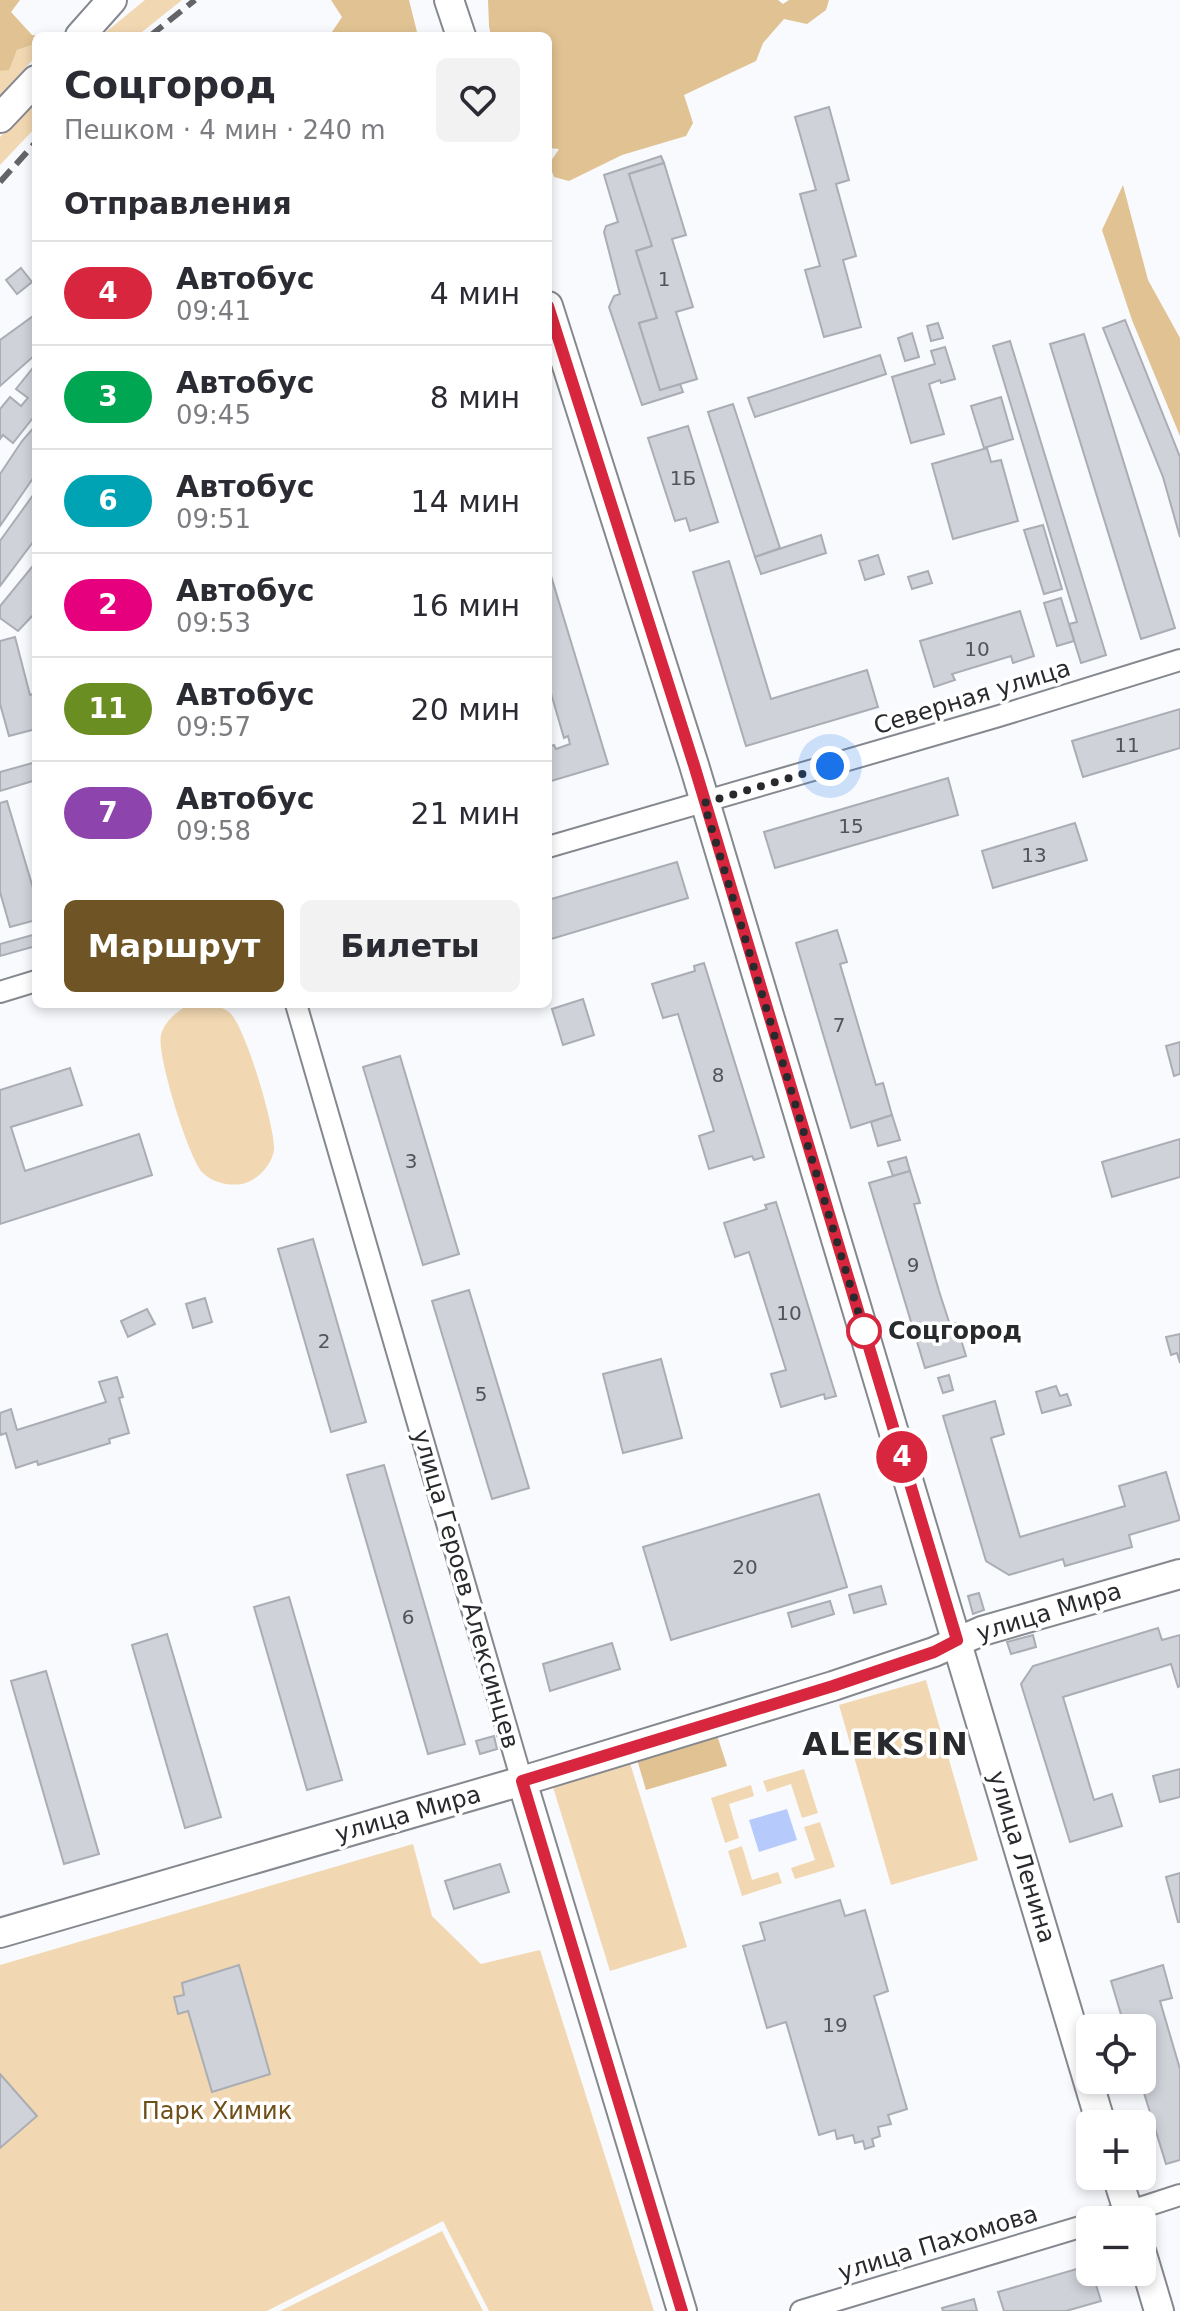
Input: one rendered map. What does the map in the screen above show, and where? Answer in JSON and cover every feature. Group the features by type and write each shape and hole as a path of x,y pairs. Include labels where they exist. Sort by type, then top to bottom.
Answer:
{"street":[{"path":"84,32 112,0"},
{"path":"449,0 460,32"},
{"path":"0,118 32,84"},
{"name":"улица Ленина","path":"552,319 704,803 1097,2110"},
{"name":"Северная улица","path":"552,846 1057,699 1180,660"},
{"path":"0,992 32,982"},
{"name":"улица Героев Алексинцев","path":"297,1008 522,1781 682,2311"},
{"name":"улица Мира","path":"0,1933 522,1781 833,1686 934,1652 995,1627 1180,1574"},
{"path":"1150,2206 1180,2195"},
{"name":"улица Пахомова","path":"801,2311 1076,2228"},
{"path":"1152,2286 1159,2311"}],"green space":[{"path":"145,0 182,0 142,32 106,32"},
{"path":"32,45 32,60 0,96 0,71 9,69 17,50"},
{"path":"32,101 32,131 0,165 0,137"},
{"path":"183,1008 224,1009 236,1021 243,1036 270,1122 274,1150 267,1167 248,1182 227,1184 207,1176 190,1148 168,1083 161,1046 163,1030"},
{"path":"926,1680 978,1860 891,1885 839,1705"},
{"path":"629,1760 687,1947 610,1971 552,1784"},
{"path":"804,1769 818,1813 802,1818 791,1784 767,1792 763,1781"},
{"path":"751,1785 754,1796 729,1804 739,1838 725,1843 711,1798"},
{"path":"820,1822 835,1867 795,1879 791,1868 815,1860 804,1827"},
{"name":"Парк Химик","path":"413,1844 432,1916 481,1964 540,1950 654,2311 489,2311 443,2221 267,2311 0,2311 0,1965"},
{"path":"742,1846 752,1880 778,1872 782,1883 742,1896 728,1851"},
{"path":"442,2231 483,2311 280,2311"}],"shaded area":[{"path":"0,0 20,0 11,12 32,35 32,45 17,50 9,70 0,71"},
{"path":"331,0 409,0 417,32 332,32 342,17"},
{"path":"488,0 778,0 783,4 789,0 829,0 826,10 807,24 784,19 763,43 756,61 684,95 693,123 686,136 622,155 569,181 554,177 552,172 552,160 559,149 552,148 552,32 490,32"},
{"path":"1123,185 1148,280 1180,338 1180,436 1132,320 1102,230"},
{"path":"716,1732 727,1766 646,1790 636,1756"}],"water":[{"path":"787,1809 797,1840 759,1852 749,1820"}],"building":[{"path":"829,107 849,180 836,184 856,256 843,260 861,327 824,337 805,270 820,266 800,194 816,190 795,117"},
{"path":"661,156 664,163 629,174 652,246 636,251 657,318 639,323 660,390 680,384 683,392 642,405 609,307 614,296 620,294 604,232 606,226 618,222 604,175"},
{"path":"664,163 686,235 672,239 693,307 676,312 697,379 660,390 639,323 657,318 636,251 652,246 629,174"},
{"path":"21,268 32,282 17,294 6,280"},
{"path":"32,317 32,358 0,386 0,340"},
{"path":"1125,320 1180,457 1180,537 1163,477 1103,328"},
{"path":"938,323 943,338 931,341 927,326"},
{"path":"912,333 919,357 905,361 898,338"},
{"path":"1084,334 1175,628 1141,639 1050,344"},
{"path":"1010,341 1106,655 1081,663 1069,624 1077,622 993,346"},
{"path":"945,347 955,379 929,384 944,434 911,443 892,377 935,364 931,351"},
{"path":"880,355 886,374 755,417 748,398"},
{"path":"32,369 32,419 13,443 3,435 0,439 0,409 10,397 21,406 28,398 16,389"},
{"path":"1001,397 1013,439 984,448 971,406"},
{"path":"733,404 780,548 755,557 708,412"},
{"path":"688,426 718,522 690,531 686,518 675,521 648,438"},
{"path":"32,430 32,480 0,526 0,474"},
{"path":"987,448 991,462 1001,460 1018,521 953,539 932,464"},
{"path":"32,497 32,543 0,586 0,541"},
{"path":"1043,525 1062,589 1044,594 1024,530"},
{"path":"821,535 826,553 761,574 755,557"},
{"path":"878,555 884,574 865,580 859,561"},
{"path":"729,561 771,699 867,670 878,707 746,746 693,572"},
{"path":"32,567 32,616 18,631 0,618 0,606"},
{"path":"928,571 932,583 912,589 908,577"},
{"path":"552,579 608,764 552,781 552,746 556,749 570,744 568,736 564,738 552,697"},
{"path":"1061,598 1074,641 1057,646 1044,603"},
{"path":"1020,611 1034,656 1013,663 1011,656 952,674 955,680 934,687 920,641"},
{"path":"15,637 32,694 32,730 9,736 0,704 0,641"},
{"path":"1180,709 1180,748 1083,777 1072,741"},
{"path":"32,763 32,781 0,791 0,772"},
{"path":"948,778 958,815 775,868 764,832"},
{"path":"7,801 32,885 32,921 10,927 0,892 0,803"},
{"path":"1075,823 1087,860 993,888 982,851"},
{"path":"677,862 688,898 552,939 552,899"},
{"path":"837,930 847,962 840,964 876,1085 883,1083 892,1115 851,1128 796,943"},
{"path":"32,935 32,947 0,956 0,944"},
{"path":"704,963 764,1157 754,1160 752,1156 709,1169 699,1136 714,1131 678,1014 663,1018 652,984 695,971 694,966"},
{"path":"583,999 594,1035 563,1045 552,1009"},
{"path":"1180,1042 1180,1074 1174,1076 1166,1046"},
{"path":"400,1056 459,1254 423,1265 363,1067"},
{"path":"70,1068 82,1105 11,1127 25,1171 139,1134 152,1175 0,1224 0,1090"},
{"path":"892,1115 900,1140 878,1146 871,1122"},
{"path":"1180,1139 1180,1177 1112,1197 1102,1162"},
{"path":"906,1157 910,1171 893,1176 888,1162"},
{"path":"910,1171 920,1203 914,1204 939,1291 950,1325 956,1323 966,1356 925,1368 869,1183"},
{"path":"776,1202 836,1396 825,1399 824,1394 781,1407 771,1374 786,1370 749,1252 735,1257 724,1223 767,1209 765,1205"},
{"path":"313,1239 366,1422 331,1432 278,1249"},
{"path":"469,1290 529,1488 492,1499 432,1301"},
{"path":"205,1298 212,1322 193,1328 186,1304"},
{"path":"147,1309 155,1324 128,1337 121,1321"},
{"path":"1180,1334 1180,1363 1177,1353 1171,1355 1166,1337"},
{"path":"661,1359 682,1438 623,1453 603,1374"},
{"path":"949,1375 953,1390 943,1393 938,1378"},
{"path":"117,1377 123,1397 119,1398 129,1433 109,1439 110,1443 38,1465 37,1461 16,1468 6,1433 1,1435 0,1413 11,1409 17,1430 106,1402 99,1382"},
{"path":"1056,1386 1060,1396 1067,1394 1071,1405 1042,1413 1036,1392"},
{"path":"995,1401 1004,1434 991,1438 1020,1537 1125,1506 1119,1486 1166,1472 1180,1520 1129,1535 1132,1547 1065,1566 1063,1559 1009,1575 986,1561 943,1416"},
{"path":"384,1465 465,1744 428,1754 347,1475"},
{"path":"819,1494 847,1587 671,1640 643,1547"},
{"path":"881,1586 886,1604 854,1613 849,1595"},
{"path":"979,1593 984,1610 973,1614 968,1596"},
{"path":"289,1597 342,1780 307,1790 254,1607"},
{"path":"830,1601 834,1614 792,1627 788,1613"},
{"path":"1158,1628 1162,1640 1180,1635 1180,1686 1171,1664 1063,1697 1094,1800 1112,1794 1122,1826 1070,1842 1021,1684 1033,1666"},
{"path":"167,1634 221,1817 185,1828 132,1645"},
{"path":"1033,1635 1036,1647 1011,1654 1007,1642"},
{"path":"612,1643 620,1669 550,1691 543,1664"},
{"path":"46,1671 99,1854 64,1864 11,1681"},
{"path":"494,1736 497,1749 480,1754 476,1741"},
{"path":"1180,1769 1180,1797 1160,1802 1153,1776"},
{"path":"500,1864 509,1892 454,1909 445,1881"},
{"path":"1180,1873 1180,1922 1178,1922 1166,1877"},
{"path":"840,1900 845,1916 865,1910 888,1991 874,1996 907,2109 888,2115 891,2124 878,2127 880,2136 872,2139 874,2146 865,2149 863,2141 855,2143 853,2135 837,2139 835,2130 819,2135 786,2022 767,2028 743,1946 765,1940 760,1923"},
{"path":"239,1965 270,2074 212,2092 188,2011 178,2014 174,1997 184,1995 182,1983"},
{"path":"1163,1965 1172,1998 1160,2001 1180,2069 1180,2160 1166,2164 1156,2132 1156,2110 1149,2110 1144,2094 1156,2094 1156,2014 1121,2014 1111,1981"},
{"path":"0,2074 37,2116 0,2148"},
{"path":"1076,2269 1076,2286 1096,2286 1101,2301 1066,2311 1004,2311 998,2292"},
{"path":"974,2299 977,2311 943,2311 942,2308"}],"railway":[{"path":"155,32 195,0"},
{"path":"0,182 32,146"}],"bus line":[{"name":"4","path":"552,319 694,765 957,1640 934,1652 833,1686 522,1781 682,2311"}],"place":[{"name":"Соцгород","path":"864,1331"}],"district":[{"name":"ALEKSIN","path":"886,1744"}],"route":[{"path":"830,766 704,803 864,1331"}]}
